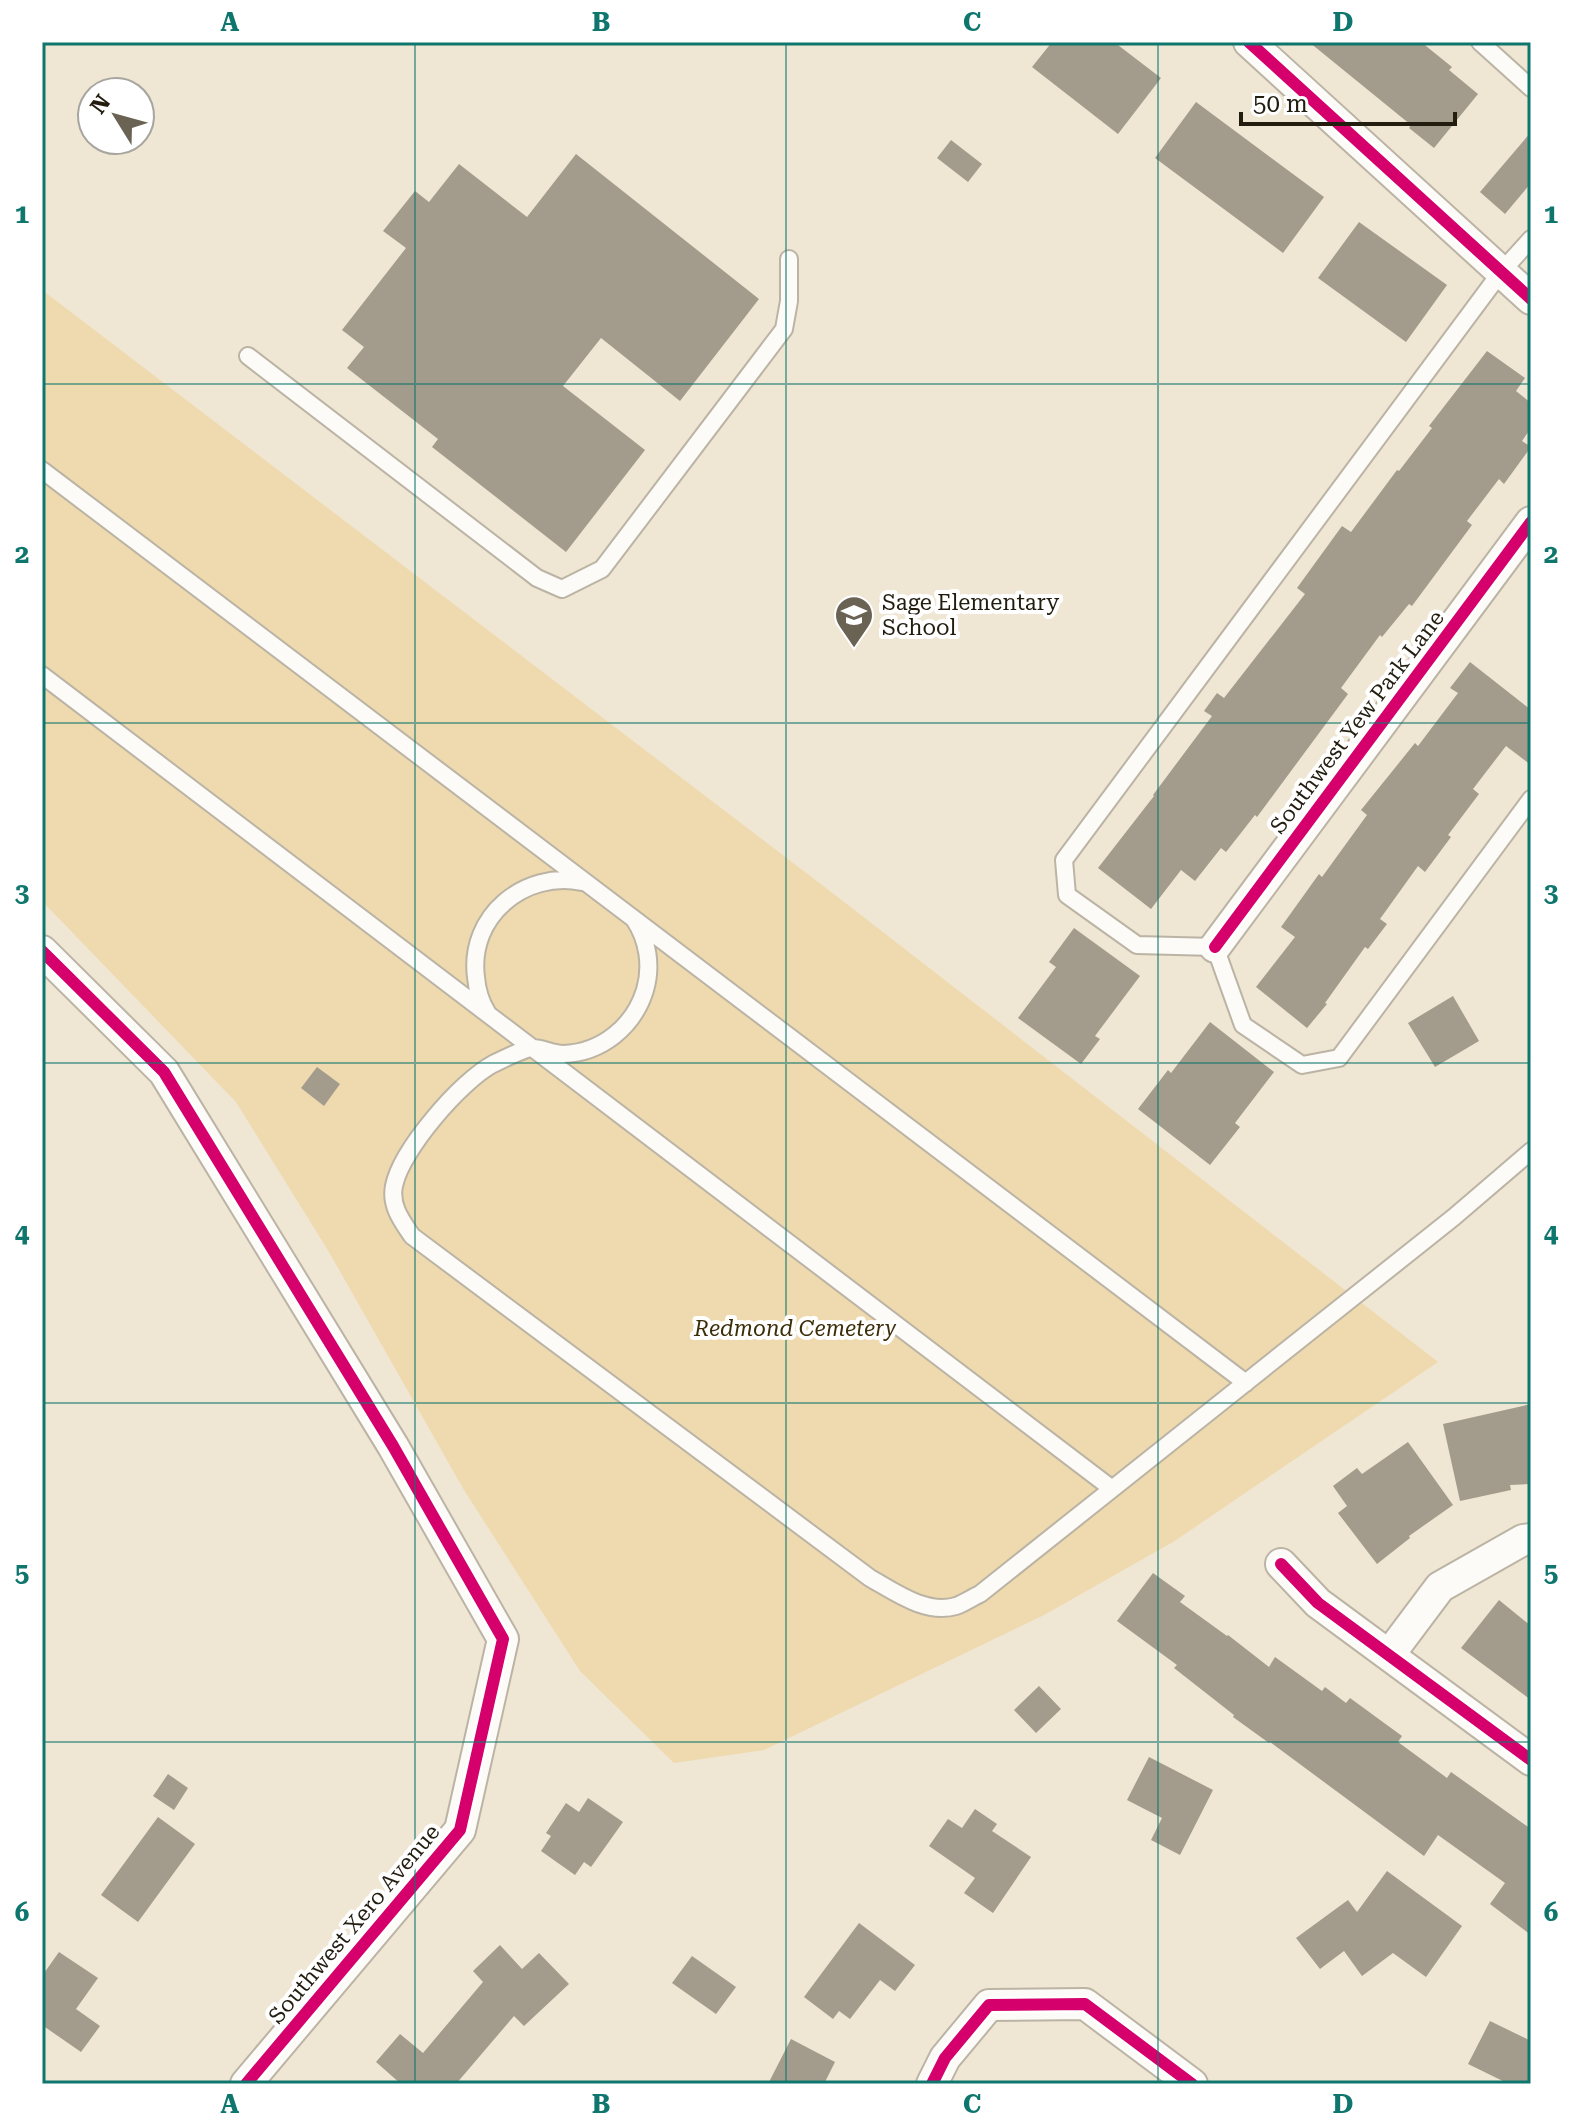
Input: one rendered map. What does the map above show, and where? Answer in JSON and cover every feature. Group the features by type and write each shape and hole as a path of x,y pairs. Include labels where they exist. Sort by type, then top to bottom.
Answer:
{"street":[{"path":"1249,42 1531,299"},
{"name":"Southwest Yew Park Lane","path":"1215,947 1531,522"},
{"name":"Southwest Xero Avenue","path":"42,951 164,1072 393,1446 503,1639 460,1830 246,2084"},
{"path":"1389,1655 1440,1587 1523,1540 1531,1539"},
{"path":"1281,1564 1318,1603 1531,1760"},
{"path":"938,2071 989,2005 1085,2004 1192,2084"}],"lane":[{"path":"1480,42 1531,88"},
{"path":"1531,239 1501,272 1064,860 1067,895 1137,945 1215,947 1243,1025 1302,1065 1339,1058 1531,799"},
{"path":"248,356 537,578 562,589 602,569 784,329 789,301 789,259"},
{"path":"42,470 1246,1383"},
{"path":"42,675 1111,1488"},
{"path":"491,1016 477,988 474,968 479,939 493,914 522,889 541,882 560,879 587,884"},
{"path":"634,919 646,945 649,965 641,1003 631,1019 601,1044 563,1054 532,1048 492,1065 467,1084 405,1157 394,1188 396,1211 412,1236 870,1578 909,1600 936,1607 956,1606 980,1594 1454,1217 1531,1151"}],"green space":[{"name":"Redmond Cemetery","path":"42,290 835,895 1438,1362 1173,1542 1044,1615 764,1750 674,1763 580,1671 464,1490 329,1252 236,1102 42,901"}],"building":[{"path":"1052,42 1114,42 1161,78 1118,134 1032,67"},
{"path":"1309,42 1421,42 1452,67 1449,70 1478,94 1434,148 1409,128 1411,125"},
{"path":"1196,102 1324,197 1283,253 1155,158"},
{"path":"1531,132 1531,183 1505,214 1480,192"},
{"path":"951,140 982,164 968,182 937,158"},
{"path":"576,154 759,299 680,401 601,338 563,386 645,450 566,552 432,447 438,439 347,368 364,347 342,330 406,248 383,231 415,191 429,202 459,164 527,217"},
{"path":"1359,222 1447,285 1406,342 1318,278"},
{"path":"1487,351 1525,378 1516,391 1531,403 1531,428 1522,441 1531,447 1504,484 1499,479 1467,521 1472,525 1412,606 1409,604 1382,637 1380,635 1341,688 1348,694 1257,817 1255,815 1226,852 1221,848 1195,881 1181,870 1151,909 1098,868 1212,716 1204,711 1217,693 1224,698 1305,594 1297,588 1342,526 1351,532"},
{"path":"1470,662 1531,710 1531,765 1506,746 1473,789 1479,794 1448,835 1451,837 1425,872 1418,866 1380,919 1387,924 1368,949 1365,947 1307,1028 1256,987 1295,937 1281,927 1367,815 1361,810 1415,743 1418,746 1458,693 1450,688"},
{"path":"1074,928 1140,976 1095,1036 1100,1039 1081,1064 1018,1018 1056,967 1049,962"},
{"path":"1453,996 1479,1041 1435,1067 1408,1023"},
{"path":"1210,1022 1274,1072 1235,1123 1240,1127 1210,1165 1138,1109 1168,1070 1171,1073"},
{"path":"317,1067 340,1084 324,1106 301,1088"},
{"path":"1531,1404 1531,1484 1510,1485 1511,1490 1460,1501 1443,1424"},
{"path":"1408,1442 1453,1505 1409,1536 1377,1564 1338,1513 1347,1506 1333,1486 1357,1468 1362,1474"},
{"path":"1153,1573 1185,1596 1180,1602 1269,1667 1275,1657 1322,1691 1325,1687 1346,1703 1350,1698 1402,1736 1398,1742 1447,1778 1451,1772 1531,1829 1531,1935 1490,1904 1505,1883 1438,1835 1424,1856 1233,1717 1174,1668 1177,1665 1117,1621"},
{"path":"1499,1600 1531,1626 1531,1700 1461,1648"},
{"path":"1039,1686 1061,1709 1036,1733 1014,1710"},
{"path":"1149,1757 1213,1790 1180,1855 1151,1840 1162,1818 1127,1800"},
{"path":"168,1774 188,1788 174,1810 153,1796"},
{"path":"588,1798 623,1822 591,1867 584,1862 575,1875 541,1851 551,1836 546,1833 566,1803 579,1812"},
{"path":"975,1809 997,1824 992,1831 1031,1857 993,1913 964,1893 975,1878 929,1846 948,1819 962,1828"},
{"path":"158,1817 195,1844 138,1922 101,1895"},
{"path":"1387,1871 1462,1926 1426,1977 1393,1953 1362,1976 1344,1951 1320,1969 1296,1938 1348,1900 1357,1912"},
{"path":"859,1923 915,1965 895,1991 880,1980 850,2019 839,2011 833,2019 804,1997"},
{"path":"500,1945 522,1969 539,1953 569,1984 524,2026 514,2016 456,2084 401,2084 376,2062 400,2034 423,2053 483,1982 473,1971"},
{"path":"59,1952 98,1978 76,2009 100,2026 81,2052 42,2025 42,1976"},
{"path":"692,1956 736,1987 716,2014 672,1983"},
{"path":"1490,2021 1531,2041 1531,2084 1509,2084 1468,2064"},
{"path":"791,2039 835,2062 824,2084 768,2084"}],"cycle path":[{"path":"1249,42 1531,299"},
{"path":"1215,947 1531,522"},
{"path":"42,951 164,1072 393,1446 503,1639 460,1830 246,2084"},
{"path":"1281,1564 1318,1603 1531,1760"},
{"path":"932,2084 945,2058 989,2005 1085,2004 1192,2084"}],"place":[{"name":"Sage Elementary School","path":"854,649"}]}
